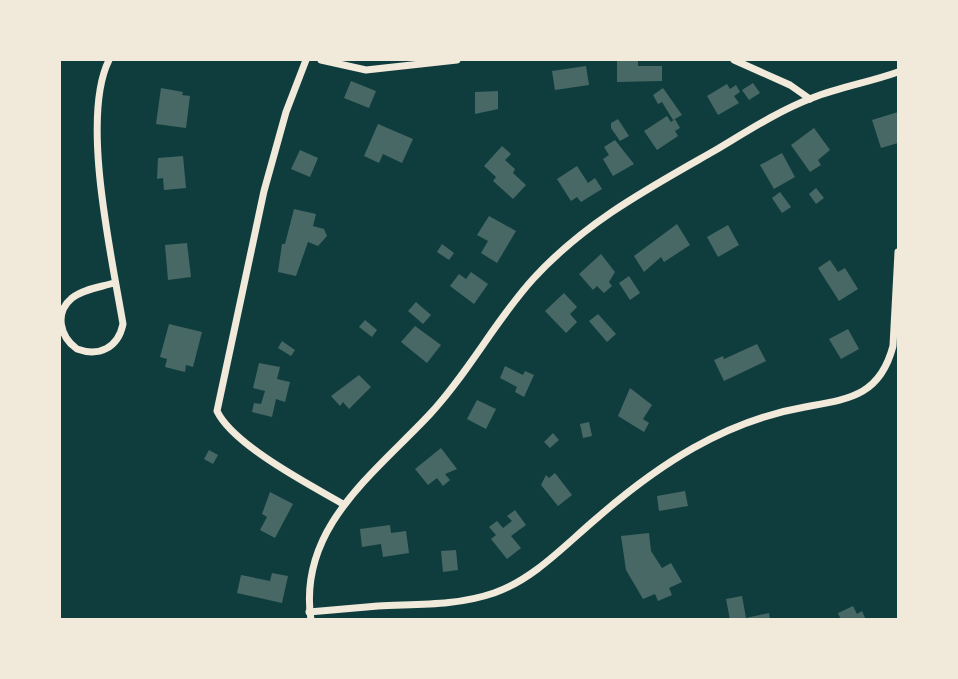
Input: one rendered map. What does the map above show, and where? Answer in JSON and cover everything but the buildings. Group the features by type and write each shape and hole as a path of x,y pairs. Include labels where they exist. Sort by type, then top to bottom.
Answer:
{"street":[{"path":"109,60 98,90 96,118 114,283 123,324 121,334 107,349 97,353 77,349 62,331 62,315 66,305 81,293 114,283"},
{"path":"306,60 286,112 264,191 217,411 228,428 266,456 343,504"},
{"path":"321,60 338,66 366,70 457,60"},
{"path":"734,60 790,85 810,99"},
{"path":"898,72 810,99 773,117 610,211 575,238 521,293 444,399 343,504 324,535 311,567 310,616 455,602 497,592 532,573 629,490 692,448 746,423 800,408 843,401 859,394 873,385 889,360 893,346 898,253"}]}
